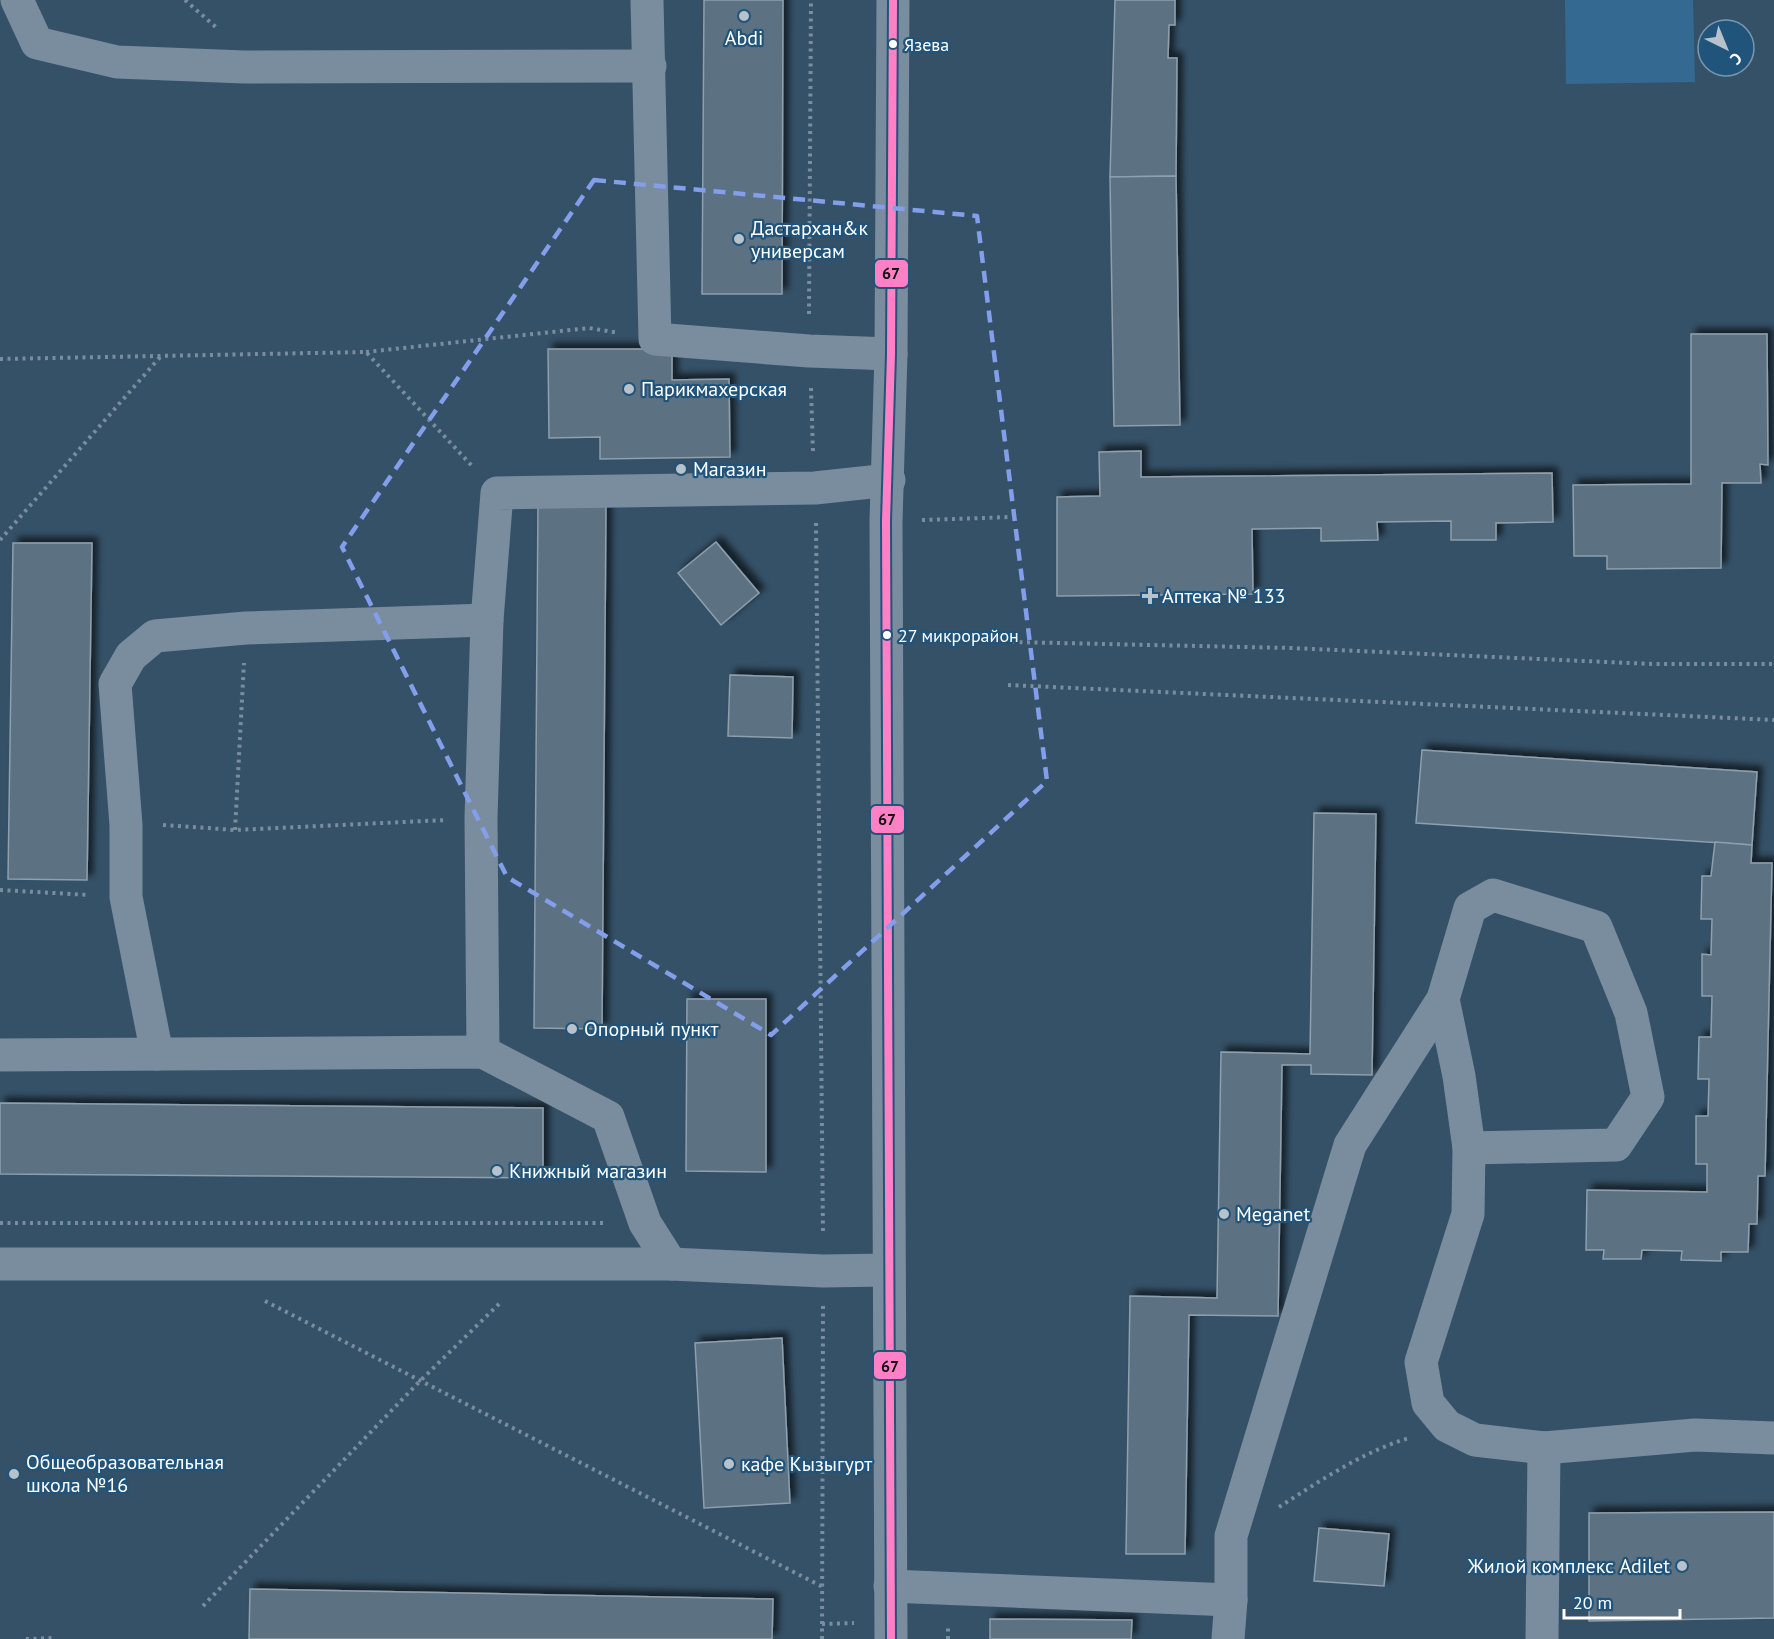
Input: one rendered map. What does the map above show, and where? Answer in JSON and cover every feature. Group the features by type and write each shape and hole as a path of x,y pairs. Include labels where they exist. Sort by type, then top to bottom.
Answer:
{"street":[{"path":"17,0 38,43 117,62 244,67 650,66"},
{"path":"647,0 655,339 809,351 891,354"},
{"path":"891,1639 886,521 891,354 893,0"},
{"path":"483,1052 481,818 487,620 498,493 814,488 889,480"},
{"path":"157,1054 126,897 126,825 115,684 131,656 155,636 246,628 487,620"},
{"path":"1227,1639 1231,1600 1231,1536 1350,1144 1443,999 1470,908 1493,895 1596,927 1631,1013 1648,1097 1616,1145 1469,1148"},
{"path":"1443,999 1459,1076 1469,1148 1468,1214 1421,1362 1428,1403 1448,1426 1475,1440 1544,1448 1695,1435 1774,1438"},
{"path":"0,1055 483,1052 608,1117 645,1223 671,1264"},
{"path":"0,1264 538,1266 671,1264 824,1271 888,1270"},
{"path":"1542,1639 1544,1448"},
{"path":"890,1586 1231,1600"}],"path":[{"path":"811,0 809,351 814,488 824,1271 822,1639"},
{"path":"0,359 366,352 590,328 655,339"},
{"path":"366,352 498,493"},
{"path":"0,540 161,356"},
{"path":"235,830 246,628"},
{"path":"1012,642 1291,648 1652,664 1774,664"},
{"path":"1008,685 1774,720"},
{"path":"126,825 186,825 235,830 481,818"},
{"path":"0,890 126,897"},
{"path":"0,1223 645,1223"},
{"path":"203,1606 418,1382 538,1266"},
{"path":"262,1299 418,1382 823,1587"},
{"path":"1231,1536 1351,1463 1389,1444 1448,1426"},
{"path":"26,1639 54,1638"}],"highlighted area":[{"path":"594,180 977,216 1047,781 771,1035 507,877 342,547"}],"shaded area":[{"path":"1565,0 1693,0 1695,82 1566,84"}],"building":[{"path":"704,0 783,0 782,294 702,294"},
{"path":"1115,0 1175,0 1175,25 1169,25 1168,58 1177,58 1176,176 1110,177"},
{"path":"1176,176 1180,425 1114,426 1110,177"},
{"path":"1691,334 1767,334 1768,465 1760,464 1761,483 1722,483 1721,568 1607,569 1607,556 1574,556 1573,485 1691,484"},
{"path":"548,349 672,349 672,380 729,379 730,457 600,459 600,437 549,438"},
{"path":"1141,451 1141,477 1552,473 1553,522 1496,523 1496,540 1451,540 1451,521 1377,522 1378,540 1321,541 1321,528 1252,529 1253,594 1057,596 1057,497 1100,496 1099,452"},
{"path":"538,503 606,504 602,1029 534,1028"},
{"path":"716,542 759,593 721,625 678,573"},
{"path":"13,543 92,543 87,880 8,879"},
{"path":"730,675 793,677 792,738 728,736"},
{"path":"1422,750 1757,772 1752,845 1416,823"},
{"path":"1314,813 1376,814 1372,1075 1311,1074 1311,1065 1282,1065 1278,1316 1189,1315 1185,1554 1126,1554 1130,1296 1217,1298 1221,1052 1310,1054"},
{"path":"1715,842 1752,845 1751,863 1772,863 1765,1176 1758,1176 1757,1224 1749,1224 1748,1252 1721,1252 1721,1261 1681,1260 1682,1251 1642,1250 1641,1259 1603,1259 1604,1250 1586,1250 1587,1190 1707,1192 1707,1164 1696,1164 1696,1116 1708,1116 1709,1079 1698,1079 1699,1037 1711,1037 1712,996 1702,996 1702,954 1711,955 1712,919 1701,919 1702,876 1711,876"},
{"path":"687,999 766,999 766,1172 686,1171"},
{"path":"0,1103 543,1108 543,1178 0,1174"},
{"path":"782,1338 790,1503 704,1508 695,1343"},
{"name":"Жилой комплекс Adilet","path":"1774,1512 1774,1618 1589,1621 1589,1513"},
{"path":"1319,1528 1389,1534 1384,1586 1314,1581"},
{"path":"250,1589 773,1599 772,1639 249,1639"},
{"path":"990,1619 1132,1620 1131,1639 990,1639"}],"transit line":[{"name":"67","path":"891,1639 886,521 891,354 893,0"}],"place":[{"name":"Abdi","path":"744,16"},
{"name":"Язева","path":"893,44"},
{"name":"Дастархан&к универсам","path":"739,239"},
{"name":"Парикмахерская","path":"629,389"},
{"name":"Магазин","path":"681,469"},
{"name":"Аптека № 133","path":"1150,596"},
{"name":"27 микрорайон","path":"887,635"},
{"name":"Опорный пункт","path":"572,1029"},
{"name":"Книжный магазин","path":"497,1171"},
{"name":"Meganet","path":"1224,1214"},
{"name":"кафе Кызыгурт","path":"729,1464"},
{"name":"Общеобразовательная школа №16","path":"14,1474"},
{"name":"Жилой комплекс Adilet","path":"1682,1566"}]}
